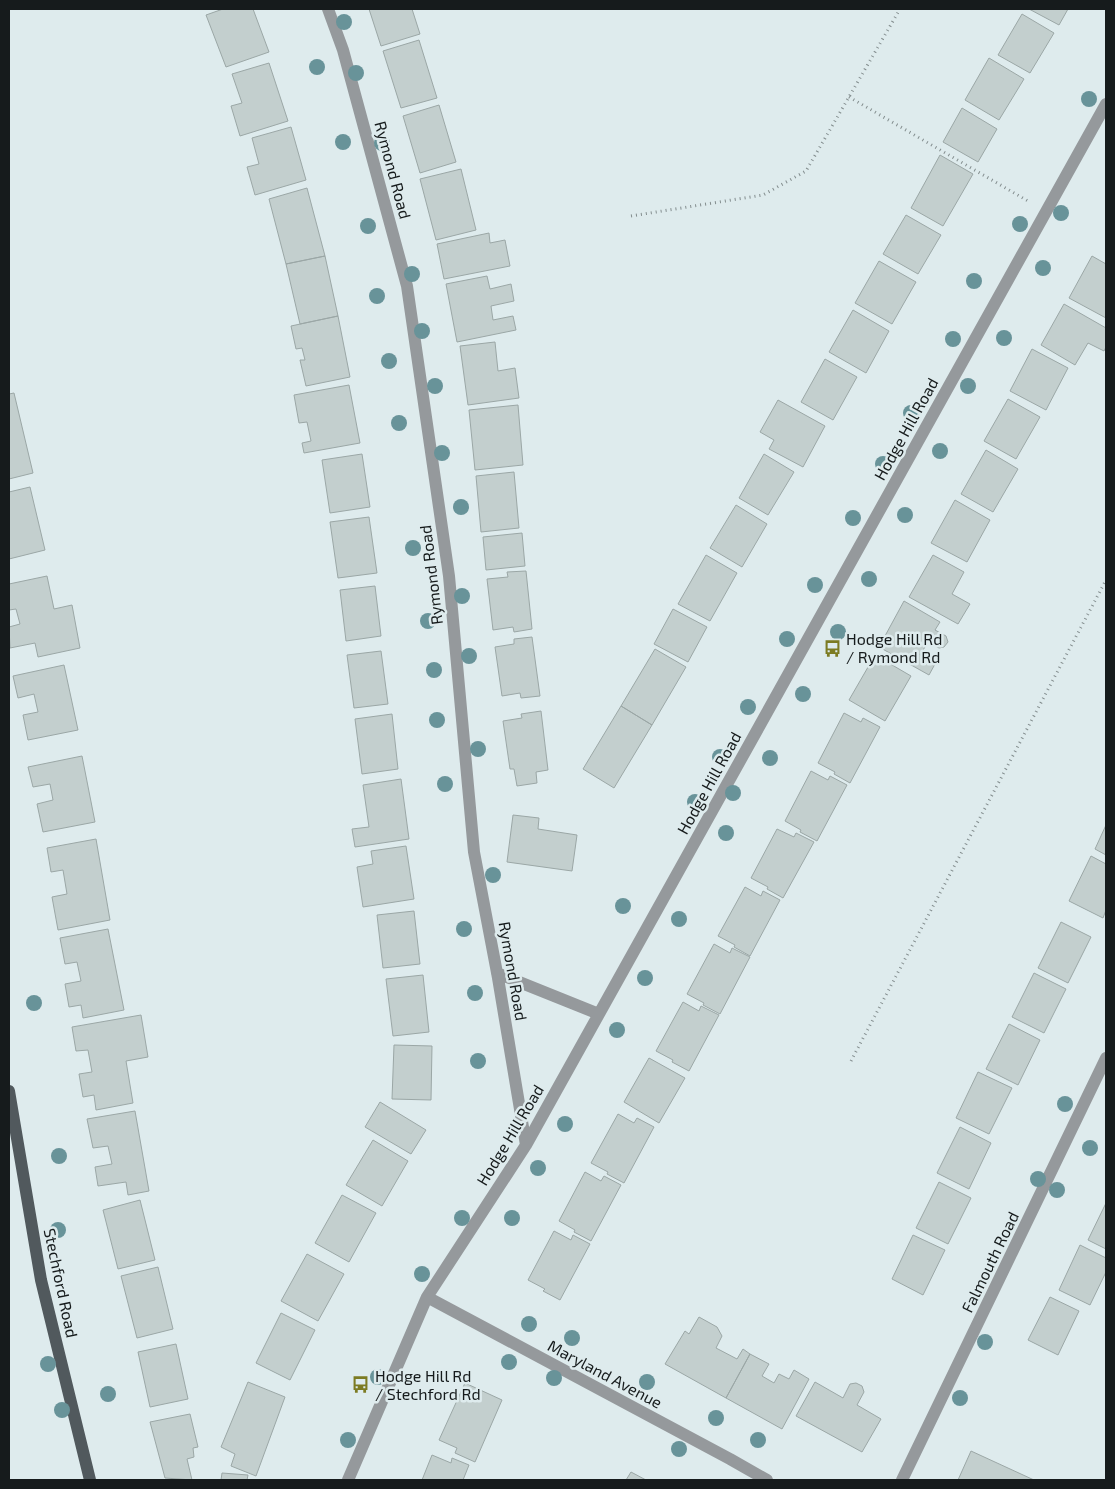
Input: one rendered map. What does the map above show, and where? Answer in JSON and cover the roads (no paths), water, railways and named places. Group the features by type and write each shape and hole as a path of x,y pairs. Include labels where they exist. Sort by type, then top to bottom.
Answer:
{"main road":[{"name":"Stechford Road","path":"9,1091 41,1280 90,1480"}],"street":[{"name":"Rymond Road","path":"328,9 343,50 407,286 449,576 474,852 497,973 526,1145"},
{"name":"Hodge Hill Road","path":"348,1480 427,1297 526,1145 1106,104"},
{"path":"497,973 599,1014"},
{"name":"Falmouth Road","path":"902,1480 1106,1058"},
{"name":"Maryland Avenue","path":"427,1297 767,1480"}],"place":[{"name":"Hodge Hill Rd / Rymond Rd","path":"832,648"},
{"name":"Hodge Hill Rd / Stechford Rd","path":"361,1385"}]}
